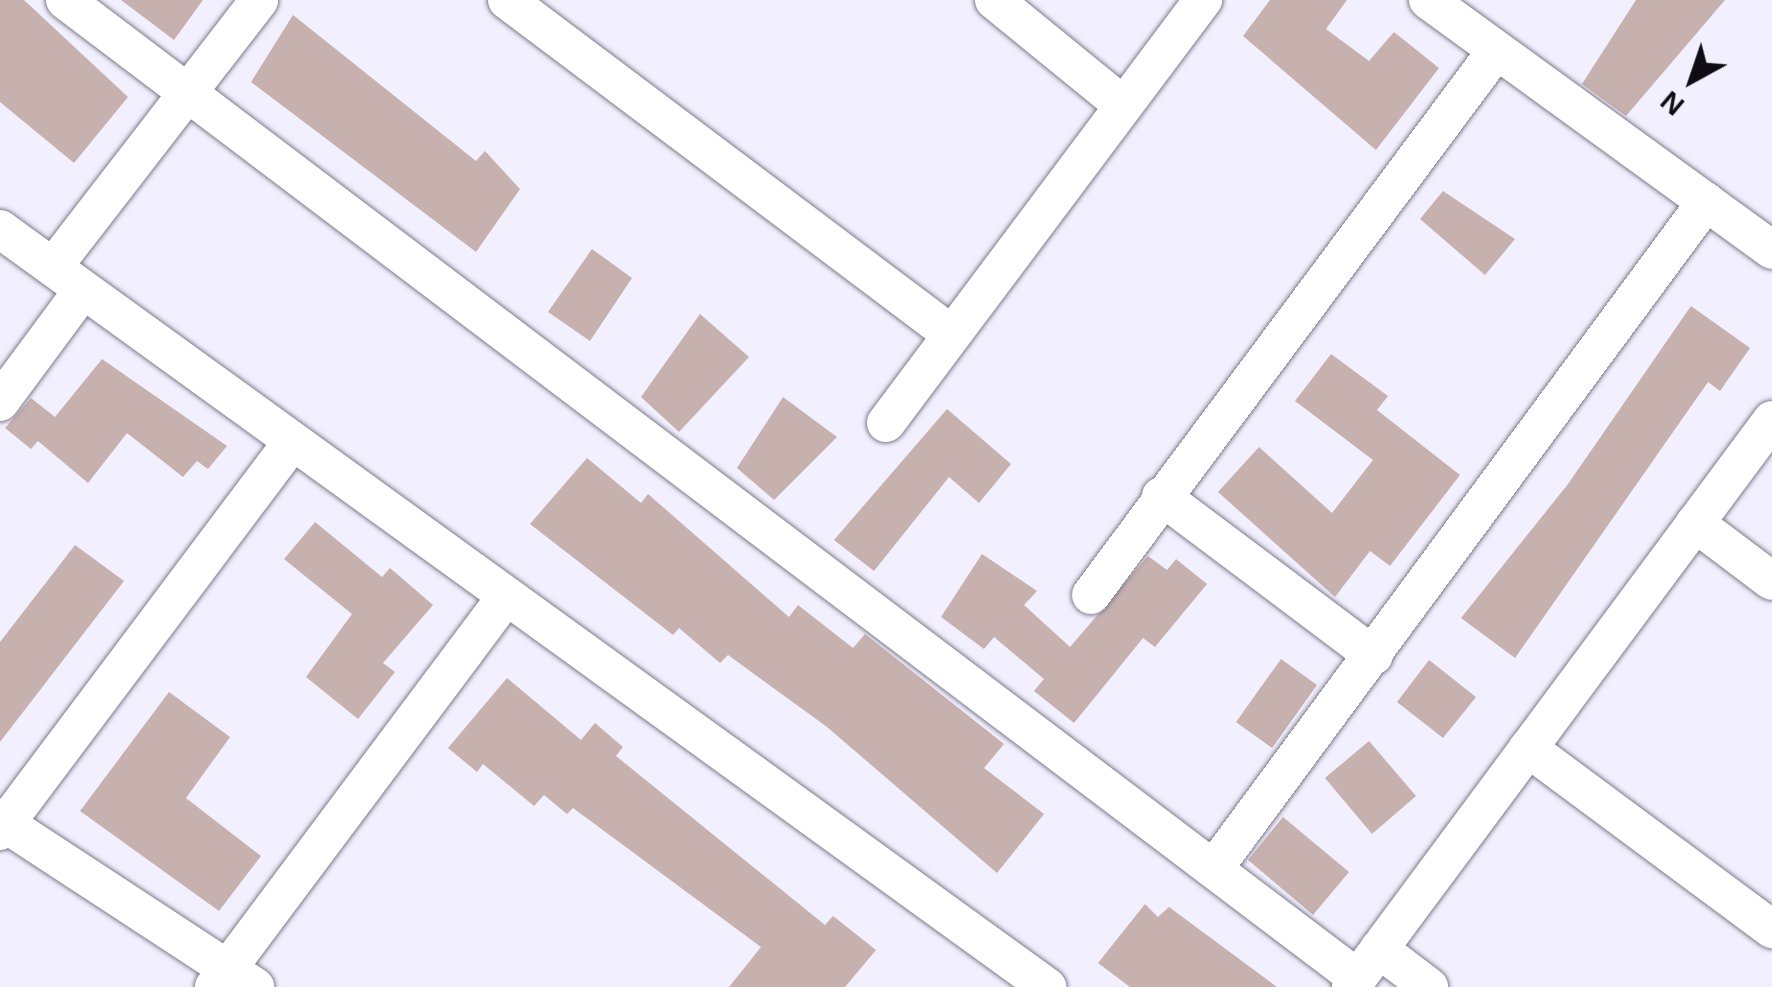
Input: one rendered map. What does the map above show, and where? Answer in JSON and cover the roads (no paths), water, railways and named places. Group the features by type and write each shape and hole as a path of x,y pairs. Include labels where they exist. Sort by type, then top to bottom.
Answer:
{"street":[{"path":"65,0 1215,867 1362,971 1430,987"},
{"path":"53,267 259,0"},
{"path":"507,0 951,334"},
{"path":"994,0 1119,102"},
{"path":"886,424 1119,102 1203,0"},
{"path":"1428,0 1772,250"},
{"path":"1091,595 1496,51"},
{"path":"1215,867 1706,202"},
{"path":"0,229 504,600 1047,987"},
{"path":"0,402 83,290"},
{"path":"1362,971 1772,420"},
{"path":"292,442 3,823 232,980 504,600"},
{"path":"1161,496 1374,656"},
{"path":"1695,523 1772,581"},
{"path":"1528,748 1772,929"}]}
